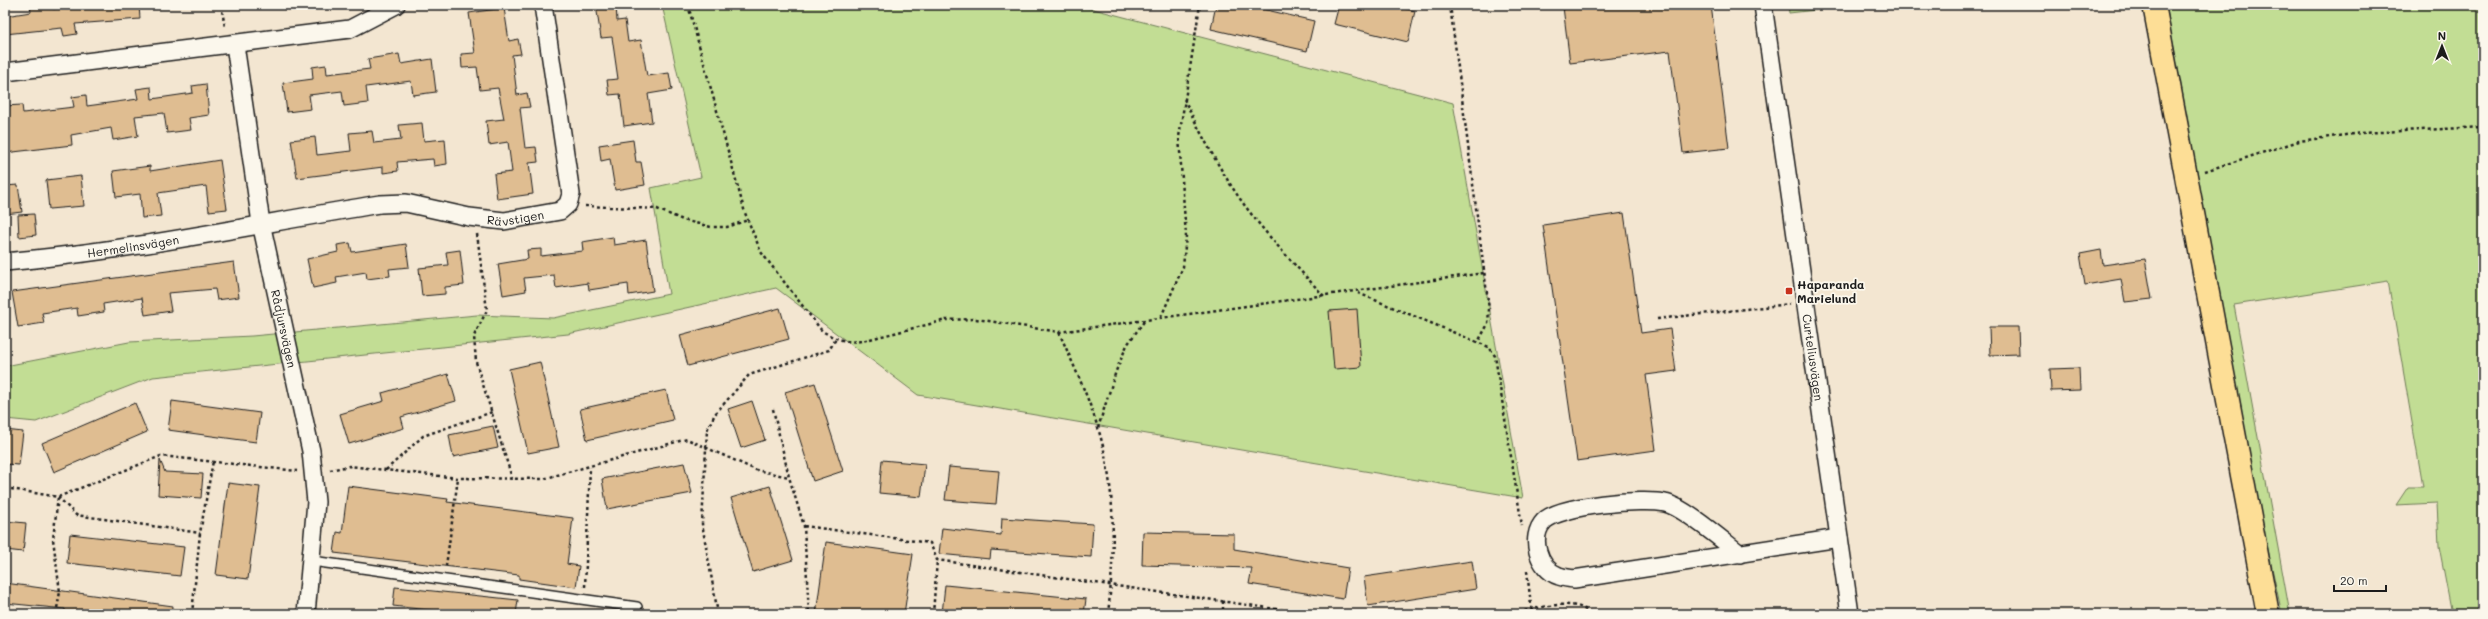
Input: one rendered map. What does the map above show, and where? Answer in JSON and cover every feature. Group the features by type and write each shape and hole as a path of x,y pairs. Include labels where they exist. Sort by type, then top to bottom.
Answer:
{"main road":[{"path":"2154,5 2268,614"}],"street":[{"path":"5,72 235,45 350,29 396,5"},
{"path":"543,5 571,194 568,204"},
{"name":"Curteliusvägen","path":"1763,5 1850,614"},
{"name":"Rådjursvägen","path":"235,45 261,223 311,451 314,473 316,502 312,561 306,614"},
{"name":"Rävstigen","path":"261,223 380,204 406,203 475,218 504,221 560,210 568,204"},
{"name":"Hermelinsvägen","path":"5,262 48,258 168,241 261,223"},
{"path":"1740,554 1671,506 1643,499 1561,511 1544,521 1537,533 1536,548 1545,567 1558,576 1574,579 1740,554 1839,538"}],"lane":[{"path":"312,561 637,607"}],"path":[{"path":"688,5 748,220 761,252 822,331 836,340 849,342 862,341 946,320 976,319 1059,332 1161,317 1356,292 1484,273"},
{"path":"1161,317 1183,267 1186,236 1179,137 1200,5"},
{"path":"1450,5 1489,308 1488,324 1478,342"},
{"path":"1184,99 1209,149 1238,196 1283,252 1324,296"},
{"path":"2185,177 2300,141 2361,133 2483,127"},
{"path":"568,204 657,209 683,220 711,227 727,227 748,220"},
{"path":"475,218 487,310 474,336 476,362 512,478"},
{"path":"1356,292 1489,347 1495,356 1522,532"},
{"path":"1657,319 1806,302"},
{"path":"1098,428 1116,371 1127,345 1145,320"},
{"path":"1059,332 1098,428 1109,473 1114,529 1108,614"},
{"path":"718,614 702,524 707,430 715,414 749,375 829,350 836,340"},
{"path":"773,410 789,477 804,526 809,614"},
{"path":"386,470 423,436 492,412"},
{"path":"5,488 58,497 161,456 314,473 349,466 458,478 543,479 687,439 756,470 789,477"},
{"path":"192,614 200,533 213,461"},
{"path":"584,599 590,467"},
{"path":"444,580 458,478"},
{"path":"58,497 76,515 200,533"},
{"path":"56,614 60,592 52,539 58,497"},
{"path":"804,526 930,543 936,560 933,614"},
{"path":"936,560 1110,583 1310,614"},
{"path":"1526,563 1532,614"},
{"path":"1223,600 1223,614"},
{"path":"1513,614 1574,604 1586,609 1590,614"}],"green space":[{"path":"662,5 1078,5 1453,103 1523,498 918,395 776,288 568,334 153,377 36,422 5,419 5,366 129,342 252,336 477,315 553,318 669,294 651,188 701,177"},
{"path":"1788,5 1862,5 1789,13"},
{"path":"2166,5 2483,5 2483,614 2452,614 2439,546 2437,503 2396,505 2408,487 2423,487 2388,281 2234,305 2290,614 2282,614 2262,522"}],"building":[{"path":"30,5 52,5 53,9 88,5 139,5 140,19 75,24 77,34 64,36 62,28 5,34 5,16 31,12"},
{"path":"596,5 616,5 617,21 625,20 628,42 641,40 647,76 669,73 672,90 648,94 652,122 624,126 620,94 609,95 607,80 618,79 612,37 601,38"},
{"path":"1216,5 1245,5 1314,21 1307,51 1211,29"},
{"path":"1339,5 1390,5 1415,11 1408,42 1334,24"},
{"path":"1583,5 1711,5 1729,148 1683,153 1670,51 1570,63 1563,7"},
{"path":"504,8 509,41 518,39 521,54 512,55 517,95 527,93 530,107 520,108 525,148 536,147 538,162 529,163 533,194 497,199 494,174 512,172 508,142 489,145 486,121 504,119 498,88 480,90 477,67 462,68 461,54 475,53 469,13"},
{"path":"399,54 401,64 432,59 436,92 413,95 411,81 366,87 368,103 344,106 342,91 309,95 311,109 287,112 283,83 313,79 312,67 326,65 327,74 370,69 368,59"},
{"path":"206,84 209,115 189,118 191,130 167,133 164,113 135,116 138,136 113,140 111,128 71,135 72,145 5,153 5,106 22,105 23,113 74,107 72,97 86,95 87,106 138,99 136,89 151,87 152,99 193,93 192,86"},
{"path":"422,123 424,141 445,139 447,164 434,166 433,159 397,162 398,171 383,173 383,167 297,178 291,140 315,137 317,155 351,151 349,133 372,131 374,143 401,140 399,125"},
{"path":"633,140 636,162 641,162 645,185 615,190 610,159 601,161 599,145"},
{"path":"220,160 227,209 209,211 206,186 158,193 161,216 142,218 140,194 116,197 113,171 150,166 150,171"},
{"path":"81,176 84,206 49,209 46,180"},
{"path":"18,185 22,212 5,214 5,186"},
{"path":"1624,213 1641,333 1670,329 1676,371 1646,375 1656,450 1577,461 1543,225"},
{"path":"34,214 36,235 19,237 18,215"},
{"path":"613,237 614,245 646,240 653,291 629,295 628,284 589,290 588,283 556,288 554,275 524,278 526,291 503,295 498,264 528,259 527,250 541,249 541,256 583,251 582,242"},
{"path":"350,243 352,252 406,244 409,267 389,269 390,276 367,279 366,272 336,277 337,283 313,288 307,259 338,252 337,245"},
{"path":"460,250 464,285 445,287 445,294 422,296 419,268 448,265 446,252"},
{"path":"2101,250 2103,265 2145,259 2152,299 2125,302 2121,279 2085,285 2080,254"},
{"path":"234,262 239,297 217,300 215,289 168,293 171,311 145,315 142,298 103,304 104,312 78,316 77,308 42,313 44,323 18,327 12,292"},
{"path":"780,308 789,339 688,366 680,335"},
{"path":"1357,309 1361,367 1334,369 1329,311"},
{"path":"1989,327 2018,327 2019,354 1990,355"},
{"path":"540,362 559,447 528,453 509,369"},
{"path":"2079,368 2080,390 2051,391 2050,369"},
{"path":"448,374 456,401 401,417 404,428 349,444 340,414 384,401 382,393"},
{"path":"815,383 843,471 813,481 785,392"},
{"path":"666,390 673,420 587,440 580,409"},
{"path":"172,401 260,413 256,442 168,430"},
{"path":"752,401 765,440 741,448 728,409"},
{"path":"135,403 147,432 54,472 42,443"},
{"path":"493,426 498,448 453,457 449,435"},
{"path":"5,430 23,432 19,465 5,464"},
{"path":"160,460 165,472 203,474 201,498 158,495"},
{"path":"882,460 925,464 921,497 879,493"},
{"path":"684,463 692,493 607,509 602,479"},
{"path":"949,467 999,471 996,504 945,500"},
{"path":"228,483 260,487 248,579 216,575"},
{"path":"348,486 448,499 447,502 573,518 567,564 579,566 576,587 519,579 519,575 334,553 337,532 342,533"},
{"path":"770,486 793,560 753,572 731,498"},
{"path":"1002,518 1093,524 1091,557 991,550 990,559 939,554 942,528 1001,535"},
{"path":"5,521 26,523 23,552 5,550"},
{"path":"1143,532 1234,534 1234,549 1348,568 1343,599 1249,584 1252,568 1142,565"},
{"path":"70,534 184,547 180,576 67,563"},
{"path":"826,542 913,554 904,614 816,614"},
{"path":"1472,561 1476,589 1368,606 1364,577"},
{"path":"5,583 173,606 172,614 82,614 65,612 65,609 5,603"},
{"path":"945,585 1086,599 1084,614 942,614"},
{"path":"395,587 518,600 516,614 464,614 393,606"}],"place":[{"name":"Haparanda Marielund","path":"1789,291"}]}
